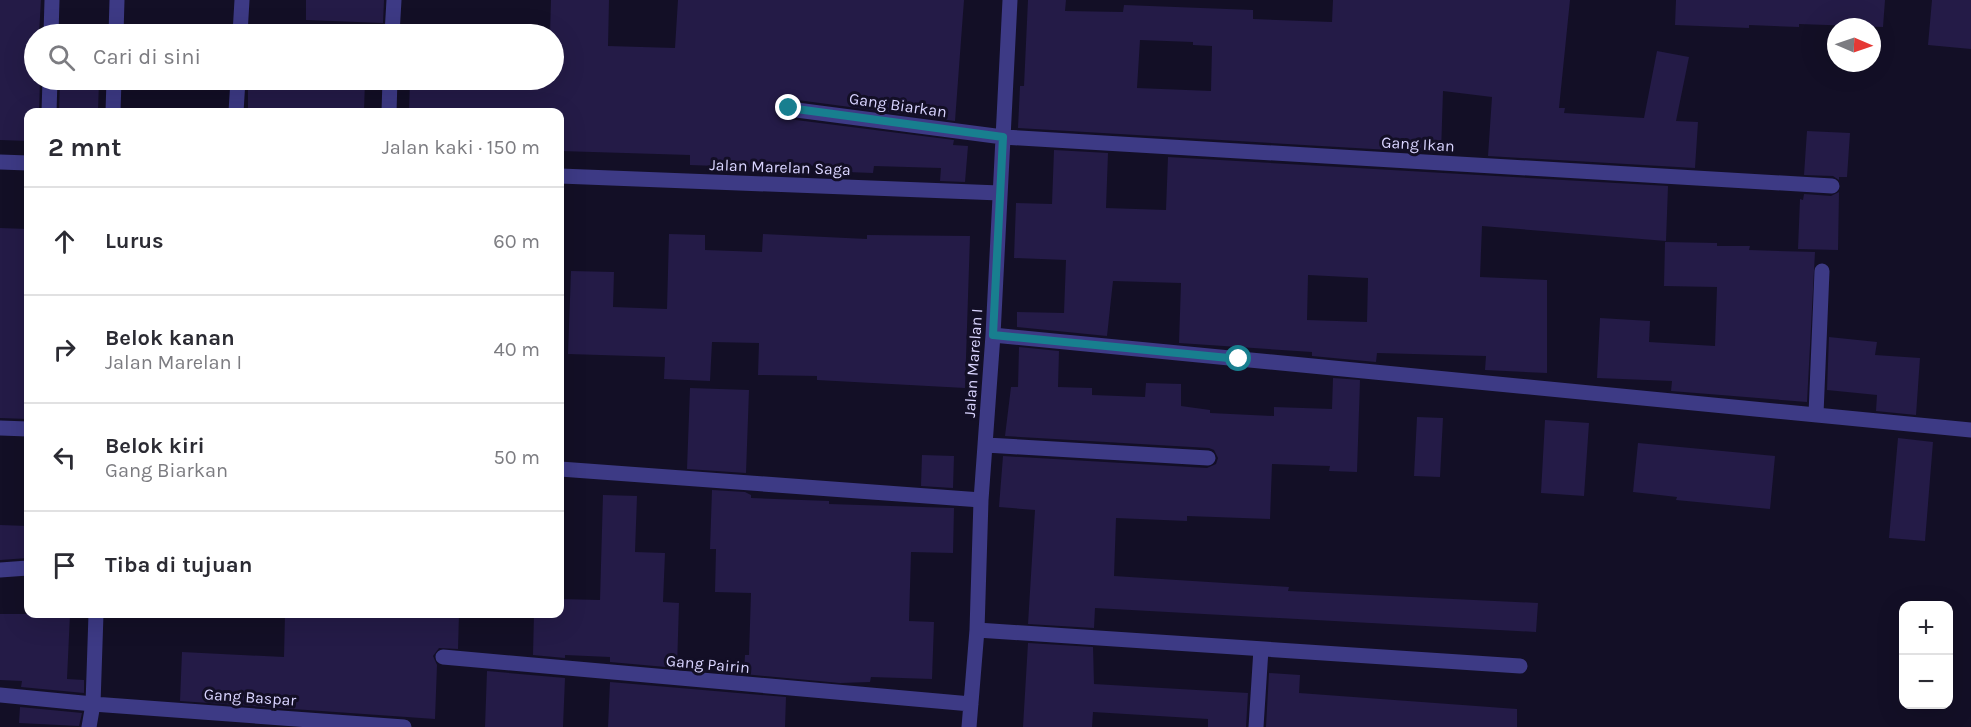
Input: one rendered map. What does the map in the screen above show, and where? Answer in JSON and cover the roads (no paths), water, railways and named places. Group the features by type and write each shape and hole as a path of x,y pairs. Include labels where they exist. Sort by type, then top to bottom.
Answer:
{"street":[{"path":"51,24 52,0"},
{"path":"116,24 117,0"},
{"path":"241,24 242,0"},
{"path":"393,24 394,0"},
{"name":"Jalan Marelan I","path":"969,727 977,630 981,500 993,335 1010,0"},
{"path":"49,108 50,90"},
{"path":"112,108 113,90"},
{"path":"236,108 237,90"},
{"path":"389,108 390,90"},
{"name":"Gang Biarkan","path":"789,108 1003,137"},
{"name":"Gang Ikan","path":"1003,137 1832,186"},
{"path":"0,162 24,163"},
{"name":"Jalan Marelan Saga","path":"564,176 1000,193"},
{"path":"1816,414 1822,271"},
{"path":"993,335 1971,430"},
{"path":"0,428 24,429"},
{"path":"986,445 1208,458"},
{"path":"564,469 981,500"},
{"path":"0,570 24,568"},
{"path":"89,727 93,704 96,618"},
{"path":"977,630 1520,666"},
{"path":"1256,727 1261,649"},
{"name":"Gang Pairin","path":"443,657 971,704"},
{"name":"Gang Baspar","path":"0,695 404,727"}]}
